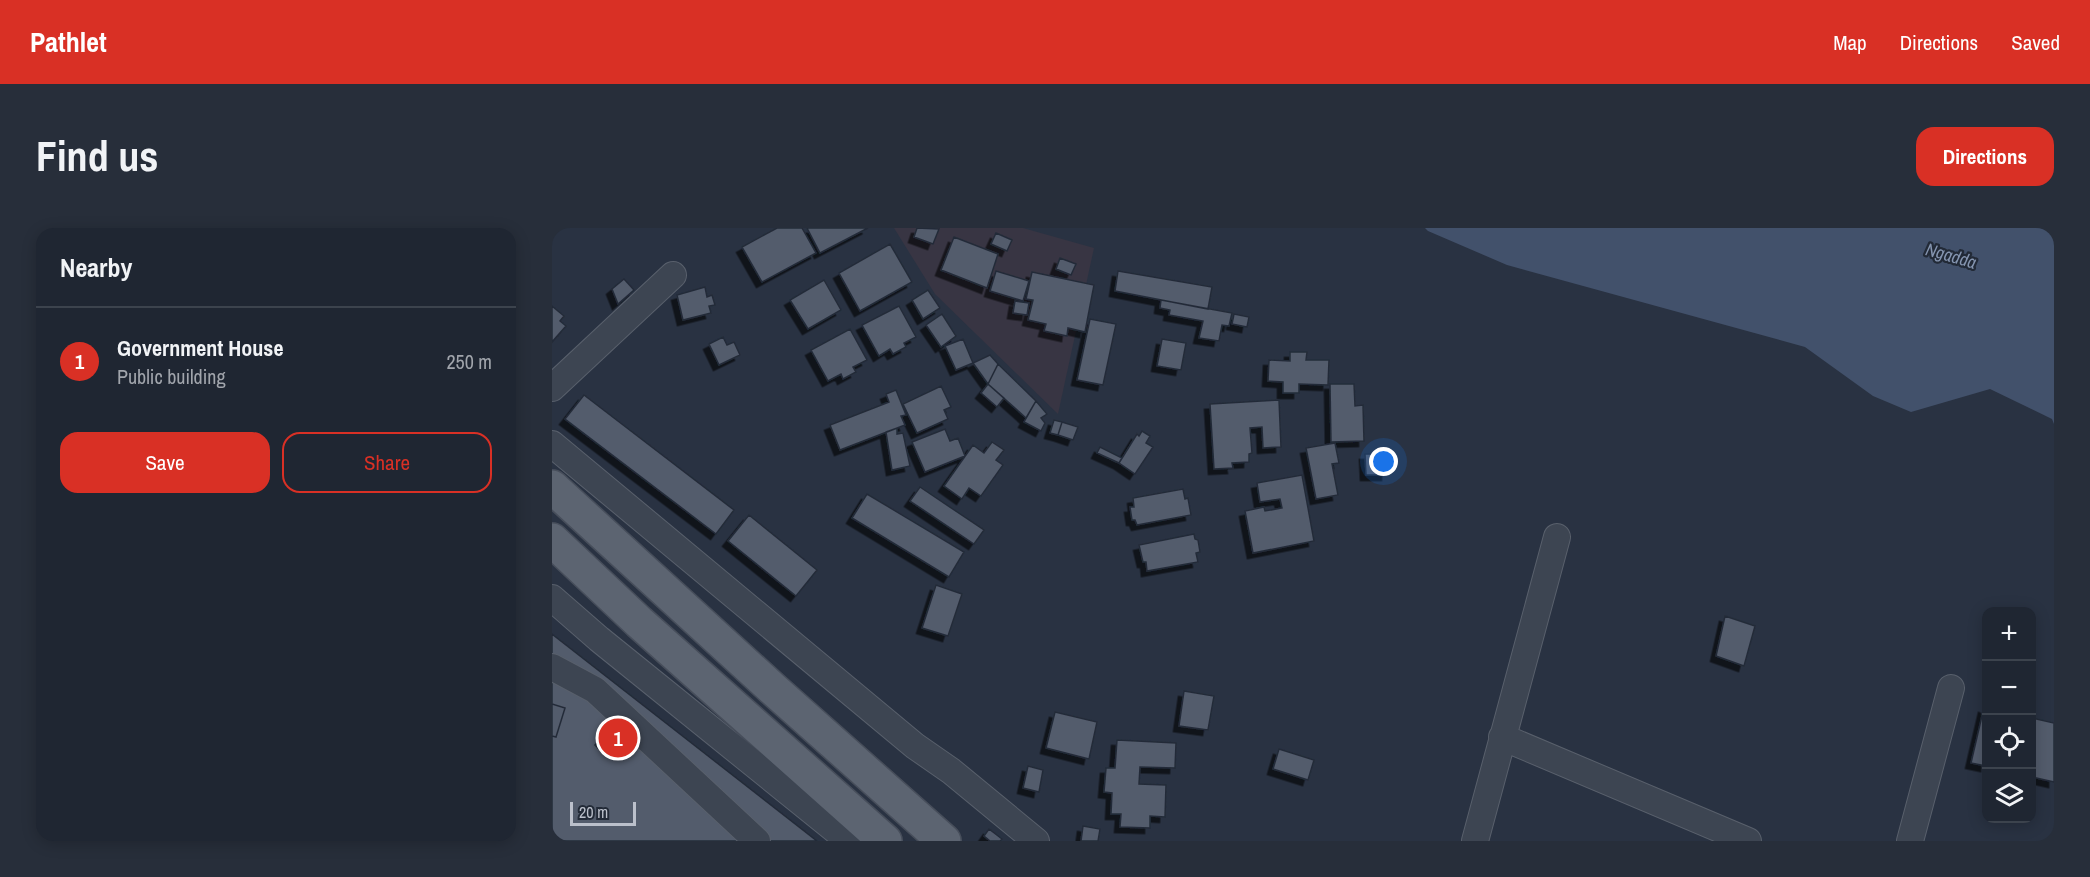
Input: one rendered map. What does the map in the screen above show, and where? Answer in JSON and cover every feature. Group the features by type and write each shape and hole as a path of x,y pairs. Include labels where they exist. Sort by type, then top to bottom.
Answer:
{"main road":[{"path":"552,487 772,689 944,841"},
{"path":"552,540 639,622 885,841"}],"street":[{"path":"552,388 673,275"},
{"path":"552,444 915,746 951,771 1036,841"},
{"path":"1475,841 1557,537"},
{"path":"552,598 599,639 849,841"},
{"path":"552,667 595,690 757,841"},
{"path":"1910,841 1951,688"},
{"path":"1502,737 1748,841"}],"shaded area":[{"path":"894,228 1023,228 1094,248 1058,414 935,294"}],"water":[{"name":"Ngadda","path":"1425,228 2054,228 2054,424 2052,419 1990,389 1911,412 1873,396 1805,347 1507,265"}],"building":[{"path":"777,228 802,228 816,253 762,282 742,247"},
{"path":"807,228 868,228 820,253"},
{"path":"917,228 939,229 933,244 914,237"},
{"path":"996,233 1012,240 1007,251 991,244"},
{"path":"954,237 998,254 987,288 941,270"},
{"path":"890,244 912,282 860,311 839,273"},
{"path":"1060,258 1076,264 1071,275 1056,269"},
{"path":"996,271 1029,281 1023,301 990,291"},
{"path":"1118,271 1212,287 1208,309 1115,291"},
{"path":"1032,272 1094,285 1085,332 1068,328 1067,336 1044,331 1046,324 1028,320 1033,300 1026,299"},
{"path":"624,279 634,290 618,304 612,289"},
{"path":"824,280 841,310 808,329 790,300"},
{"path":"705,287 707,297 712,295 715,305 709,306 711,313 683,320 677,295"},
{"path":"928,290 940,308 923,319 912,300"},
{"path":"1161,300 1232,313 1229,326 1222,325 1219,341 1199,338 1203,321 1169,315 1170,310 1160,308"},
{"path":"1015,301 1029,303 1027,315 1013,313"},
{"path":"552,306 564,316 560,321 566,326 552,342"},
{"path":"899,306 916,337 904,343 906,347 893,354 890,349 879,356 862,325"},
{"path":"942,314 956,336 941,347 926,325"},
{"path":"1234,314 1249,317 1247,327 1232,324"},
{"path":"1090,319 1116,324 1103,385 1077,380"},
{"path":"850,329 867,360 853,367 856,372 843,379 841,374 828,381 811,350"},
{"path":"723,337 727,345 734,342 740,355 719,365 709,344"},
{"path":"963,339 973,363 956,370 945,346"},
{"path":"1162,339 1186,343 1181,370 1157,366"},
{"path":"1290,352 1307,352 1306,360 1329,360 1328,385 1299,384 1299,393 1283,393 1283,382 1268,381 1269,360 1290,361"},
{"path":"990,355 998,364 988,384 973,363"},
{"path":"998,364 1036,401 1026,418 988,384"},
{"path":"988,384 1004,398 997,407 981,393"},
{"path":"1330,384 1354,384 1355,406 1363,405 1364,441 1331,442"},
{"path":"941,386 951,407 944,410 948,419 917,433 903,404"},
{"path":"896,390 906,415 901,416 905,425 840,450 830,425 889,402 886,394"},
{"path":"584,395 734,510 716,534 565,419"},
{"path":"1279,400 1281,447 1263,448 1262,427 1250,428 1252,453 1249,454 1249,462 1232,463 1233,468 1214,469 1210,404"},
{"path":"1036,401 1047,414 1041,418 1045,423 1041,431 1024,422"},
{"path":"1054,420 1062,422 1058,435 1050,433"},
{"path":"1062,422 1078,427 1073,440 1058,435"},
{"path":"897,428 897,434 903,433 910,466 892,470 886,432"},
{"path":"945,429 950,441 958,438 965,456 925,472 912,442"},
{"path":"1142,431 1150,436 1146,443 1153,447 1135,474 1119,463 1137,434 1139,436"},
{"path":"992,442 1004,450 996,460 1003,465 981,496 969,488 962,499 944,486 973,445 984,453"},
{"path":"1335,443 1339,463 1332,464 1338,495 1316,499 1306,448"},
{"path":"1100,447 1122,458 1119,463 1097,453"},
{"path":"1365,454 1387,454 1387,475 1366,475"},
{"path":"1302,475 1314,541 1253,553 1245,511 1264,507 1265,511 1282,508 1280,499 1260,502 1257,483"},
{"path":"920,487 984,530 974,544 910,501"},
{"path":"1183,489 1185,499 1188,498 1191,515 1137,525 1135,520 1132,520 1130,507 1134,507 1133,498"},
{"path":"867,494 964,552 949,577 852,518"},
{"path":"749,515 817,570 796,596 728,541"},
{"path":"1194,534 1195,539 1198,540 1200,552 1196,553 1198,562 1147,571 1139,545"},
{"path":"936,585 962,594 948,636 922,628"},
{"path":"1725,616 1755,626 1744,666 1716,656"},
{"path":"552,634 817,841 552,841"},
{"path":"1184,691 1214,696 1208,730 1179,726"},
{"path":"552,704 565,708 556,737 552,736"},
{"path":"1055,712 1097,722 1089,759 1046,748"},
{"path":"1982,716 1982,765 1971,763"},
{"path":"2036,719 2054,723 2054,782 2036,778"},
{"path":"603,737 612,746 605,755 595,745"},
{"path":"1117,740 1176,743 1175,768 1140,767 1139,784 1166,785 1165,817 1150,816 1150,828 1120,827 1121,814 1111,814 1112,793 1104,792 1106,768 1115,768"},
{"path":"1279,749 1314,760 1308,780 1273,769"},
{"path":"1028,766 1043,770 1039,792 1023,788"},
{"path":"1083,826 1100,829 1098,841 1081,841"},
{"path":"989,829 1002,839 990,841 984,836"}],"place":[{"name":"Government House","path":"618,738"}]}
